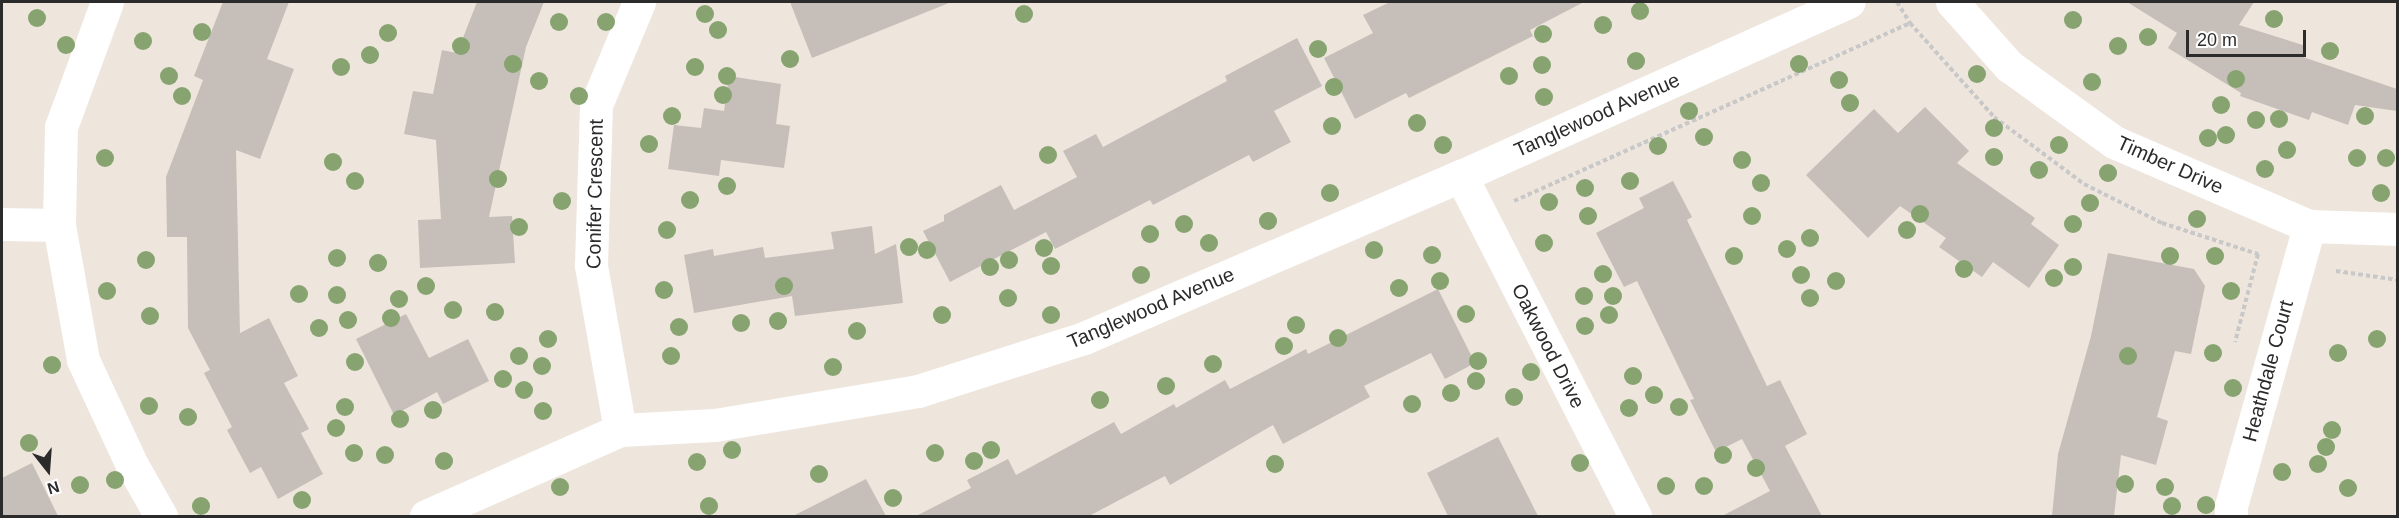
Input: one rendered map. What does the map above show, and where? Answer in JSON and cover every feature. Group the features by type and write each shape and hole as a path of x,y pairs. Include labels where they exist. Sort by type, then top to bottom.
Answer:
{"street":[{"path":"107,2 61,127 59,225 83,360 132,465 161,516"},
{"name":"Conifer Crescent","path":"620,430 591,265 597,105 639,2"},
{"name":"Tanglewood Avenue","path":"426,516 620,430 715,425 918,391 1084,338 1461,176 1849,2"},
{"name":"Timber Drive","path":"1952,2 2009,66 2114,142 2309,226 2397,229"},
{"name":"Oakwood Drive","path":"1461,176 1635,516"},
{"path":"2,224 59,225"},
{"name":"Heathdale Court","path":"2231,516 2231,506 2309,226"}],"path":[{"path":"1897,2 1911,23 1994,117 2084,184 2162,223 2258,254 2234,345"},
{"path":"1509,203 1911,23"}],"building":[{"path":"223,2 289,2 267,59 294,69 260,159 236,150 240,333 269,318 298,376 284,383 309,429 301,433 323,474 278,499 261,467 250,473 227,430 232,427 204,373 210,370 188,328 187,237 167,237 166,177 203,80 194,76"},
{"path":"477,2 544,2 526,47 489,217 512,216 515,263 420,268 418,220 441,219 436,140 404,134 413,91 433,94 442,50 457,53"},
{"path":"790,2 948,2 949,3 812,58"},
{"path":"1390,2 1584,2 1530,30 1533,36 1409,98 1406,93 1355,119 1324,58 1373,33 1363,15"},
{"path":"2127,2 2254,2 2239,25 2306,46 2303,57 2397,89 2397,111 2355,105 2348,125 2312,112 2309,120 2240,96 2241,93 2168,48 2177,33"},
{"path":"1297,38 1322,86 1274,111 1291,142 1253,162 1249,155 1153,205 1150,200 1055,249 1046,232 950,282 923,231 944,221 944,215 1001,185 1014,210 1077,177 1063,151 1096,134 1103,147 1227,81 1225,76"},
{"path":"729,76 781,84 776,124 790,126 784,168 721,160 719,176 668,169 674,125 701,128 704,108 724,111"},
{"path":"1925,107 1969,151 1957,163 2035,218 2031,224 2059,245 2029,288 1993,262 1982,277 1939,247 1946,238 1900,206 1868,238 1806,175 1874,109 1898,133"},
{"path":"1673,181 1692,217 1687,220 1767,386 1780,380 1807,434 1785,446 1822,516 1722,516 1770,491 1742,439 1716,452 1690,400 1694,399 1637,281 1624,287 1596,233 1644,208 1639,198"},
{"path":"872,226 875,254 896,244 903,303 795,316 792,296 694,313 684,255 713,249 714,256 763,247 765,258 834,249 831,232"},
{"path":"2108,253 2194,269 2205,286 2191,354 2175,351 2157,417 2168,421 2156,465 2121,455 2114,516 2052,516 2058,454 2091,336"},
{"path":"1438,289 1475,363 1445,379 1431,353 1364,386 1370,397 1283,444 1273,425 1170,485 1165,476 1089,516 916,516 971,488 967,480 1008,459 1016,475 1114,422 1121,434 1174,404 1176,408 1225,380 1230,389 1306,349 1308,354"},
{"path":"406,314 429,358 468,339 489,381 443,404 437,392 394,415 356,339"},
{"path":"1498,437 1538,516 1448,516 1427,473"},
{"path":"32,463 58,516 2,516 2,478"},
{"path":"866,479 886,516 793,516"}]}
